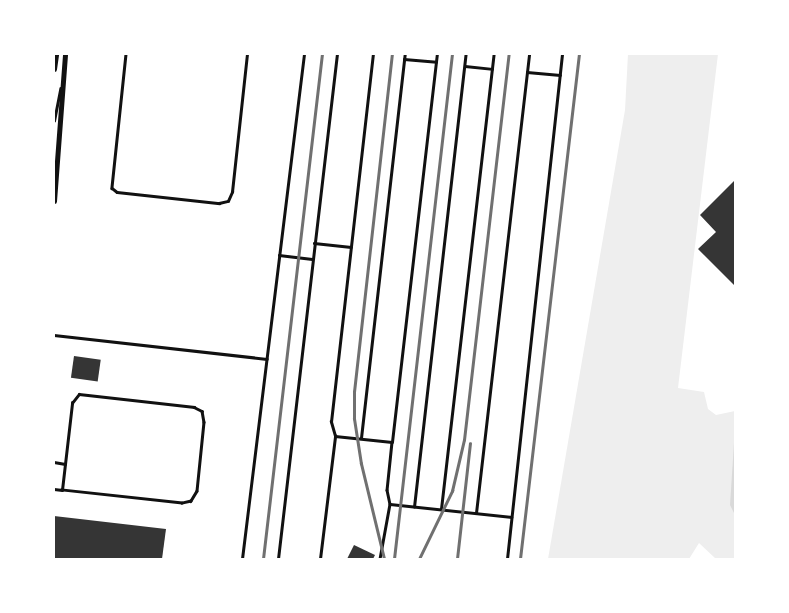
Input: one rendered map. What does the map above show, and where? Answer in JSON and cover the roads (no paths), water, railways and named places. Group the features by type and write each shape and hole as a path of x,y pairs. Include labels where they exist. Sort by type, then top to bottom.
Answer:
{"street":[{"path":"54,69 56,54"},
{"path":"54,201 65,54"}],"lane":[{"path":"126,54 112,188 117,192 219,203 228,201 232,192 247,54"},
{"path":"242,559 304,54"},
{"path":"278,559 337,54"},
{"path":"320,559 334,436 331,422 373,54"},
{"path":"361,438 405,54"},
{"path":"380,559 387,535 390,504 387,490 437,54"},
{"path":"414,507 466,54"},
{"path":"441,509 494,54"},
{"path":"476,513 529,54"},
{"path":"506,559 562,54"},
{"path":"404,59 436,62"},
{"path":"465,66 492,69"},
{"path":"527,72 560,75"},
{"path":"54,121 62,80"},
{"path":"314,243 351,247"},
{"path":"279,255 313,260"},
{"path":"54,335 267,359"},
{"path":"54,489 62,490 182,503 191,501 197,491 204,415 194,407 79,394 72,403 62,490"},
{"path":"334,436 392,442"},
{"path":"54,462 65,464"},
{"path":"390,504 511,517"}],"railway":[{"path":"263,559 322,54"},
{"path":"384,559 361,464 354,419 354,392 392,54"},
{"path":"394,559 452,54"},
{"path":"419,559 452,491 464,440 509,54"},
{"path":"520,559 579,54"},
{"path":"457,559 470,444"}]}
